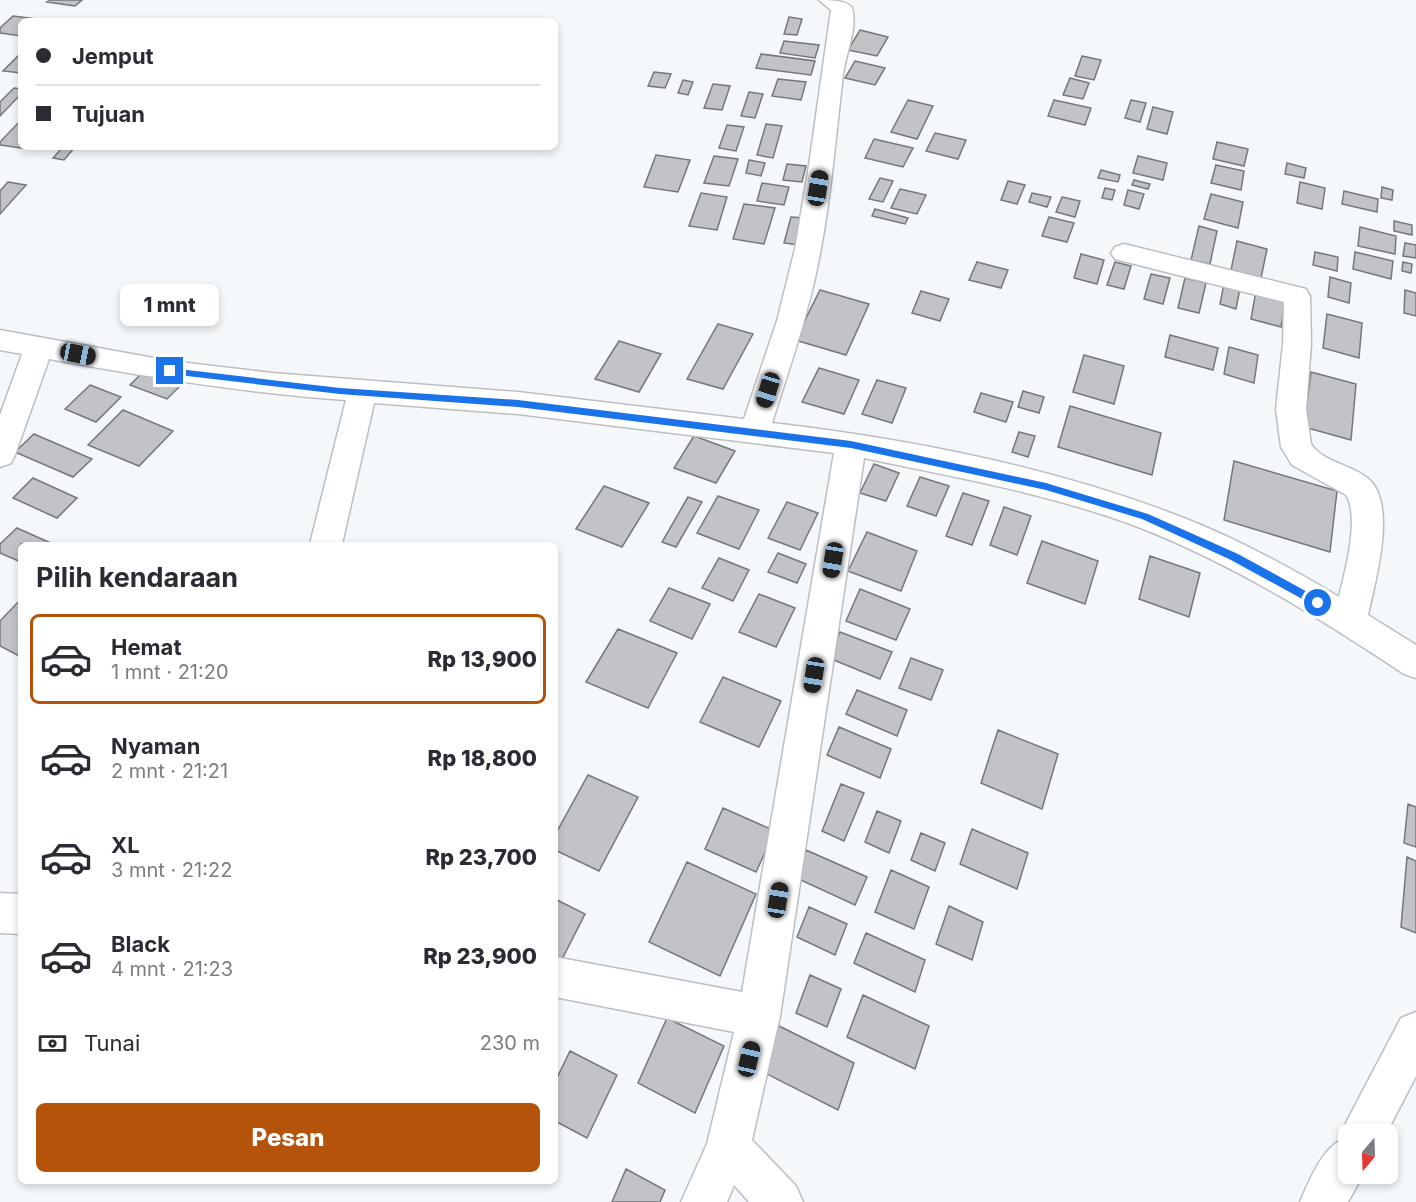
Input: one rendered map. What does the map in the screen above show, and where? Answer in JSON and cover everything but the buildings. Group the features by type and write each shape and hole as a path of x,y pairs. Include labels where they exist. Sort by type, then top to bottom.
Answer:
{"street":[{"path":"755,431 794,306 813,225 824,152 831,75 841,22 841,7 829,0"},
{"path":"1125,254 1297,296 1297,344 1291,409 1296,447 1303,457 1318,467 1357,486 1365,501 1366,548 1358,626"},
{"path":"0,340 170,371 362,393 518,404 851,444 1046,486 1144,516 1234,557 1358,626 1416,663"},
{"path":"0,455 39,347"},
{"path":"326,542 362,393"},
{"path":"704,1202 728,1147 759,1016 851,444"},
{"path":"0,913 18,915"},
{"path":"558,978 759,1016"},
{"path":"1368,1124 1416,1033"},
{"path":"728,1147 774,1196"},
{"path":"1323,1202 1338,1176"}],"route":[{"path":"170,371 340,391 518,404 851,444 1046,486 1144,516 1234,557 1318,603"}]}
